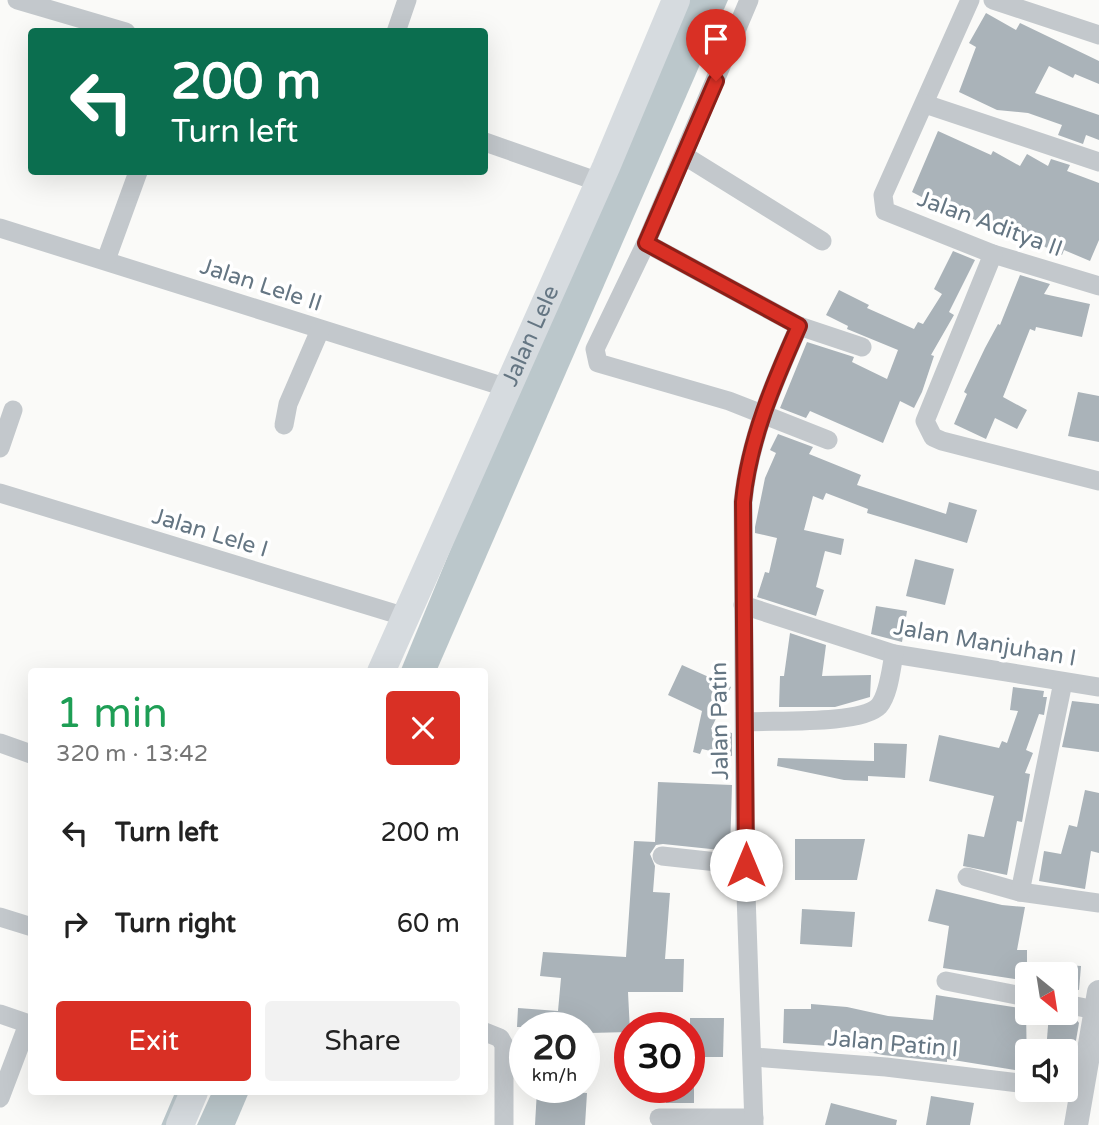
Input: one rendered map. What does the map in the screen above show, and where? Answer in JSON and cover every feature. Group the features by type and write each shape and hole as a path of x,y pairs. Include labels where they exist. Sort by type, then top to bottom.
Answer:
{"main road":[{"name":"Jalan Lele","path":"383,668 599,182 676,0"},
{"path":"180,1125 193,1095"}],"street":[{"path":"18,0 112,28"},
{"path":"397,28 407,0"},
{"path":"749,0 685,156 595,349 598,363 685,387 828,440"},
{"name":"Jalan Aditya II","path":"970,0 883,195 885,211 993,254 1099,286"},
{"path":"993,0 1099,35"},
{"path":"925,104 1099,162"},
{"path":"488,143 599,182"},
{"path":"685,156 822,241"},
{"path":"106,260 137,175"},
{"name":"Jalan Lele II","path":"0,228 508,388"},
{"path":"646,243 799,326 862,347"},
{"path":"993,254 929,410 925,421 928,431 942,440 1099,481"},
{"name":"Jalan Patin","path":"754,1121 746,865 743,605 746,474 763,415 799,326"},
{"path":"284,425 288,404 320,330"},
{"path":"0,448 13,410"},
{"name":"Jalan Lele I","path":"0,493 406,617"},
{"name":"Jalan Manjuhan I","path":"743,605 894,654 1099,687"},
{"path":"746,722 860,716 878,706 890,676 894,654"},
{"path":"1020,892 1063,682"},
{"path":"0,743 28,753"},
{"path":"662,856 746,865"},
{"path":"967,877 1020,892 1099,904"},
{"path":"0,917 28,926"},
{"path":"946,981 1015,995"},
{"path":"1078,1003 1097,1001 1078,1069"},
{"path":"0,1014 28,1023"},
{"path":"0,1098 28,1029"},
{"path":"488,1033 500,1038 504,1045 504,1125"},
{"name":"Jalan Patin I","path":"754,1057 886,1067 1015,1083"},
{"path":"1073,1102 1076,1125"},
{"path":"659,1118 754,1121"}],"shaded area":[{"path":"688,0 728,0 438,668 402,668 524,371"},
{"path":"211,1095 248,1095 235,1125 197,1125"}],"building":[{"path":"986,13 1016,30 1020,23 1099,61 1099,84 1075,74 1073,78 1049,66 1035,93 1099,115 1099,140 1086,135 1083,144 1058,135 1062,125 1028,113 997,110 959,92 976,47 969,43"},
{"path":"938,131 991,155 993,151 1020,166 1027,154 1048,166 1051,159 1070,165 1067,171 1099,183 1099,240 1090,261 1064,250 1062,255 980,216 977,221 955,209 953,213 912,192"},
{"path":"953,251 975,260 949,312 954,315 931,355 934,356 914,408 900,401 883,443 810,411 806,418 780,408 807,342 854,357 852,362 887,379 898,350 847,329 848,326 826,315 839,290 869,305 867,308 914,329 918,322 923,324 942,294 934,289"},
{"path":"1020,275 1050,284 1044,294 1090,304 1082,337 1036,327 1035,331 1030,329 1003,397 1027,410 1017,429 995,418 986,439 954,424 967,394 964,392 985,348 998,324 1000,325"},
{"path":"1078,392 1099,396 1099,442 1068,436"},
{"path":"778,434 813,447 809,454 861,475 857,485 946,514 949,502 977,510 967,543 867,513 868,509 826,493 823,500 813,496 804,530 844,539 841,555 825,551 816,587 824,590 816,616 757,597 765,572 769,573 777,538 755,533 755,527 765,478 776,453 770,450"},
{"path":"915,559 954,569 945,605 906,596"},
{"path":"876,606 907,611 902,642 871,634"},
{"path":"790,633 826,645 822,676 871,675 870,697 835,707 779,707 780,676 784,676"},
{"path":"682,665 731,687 711,729 732,733 732,756 702,749 700,754 693,752 702,711 668,695"},
{"path":"1013,687 1044,691 1043,697 1047,697 1044,715 1039,714 1026,750 1033,753 1025,773 1030,774 1022,822 1017,821 1007,875 963,866 968,834 984,837 994,796 929,781 939,735 999,748 1002,741 1007,743 1018,711 1010,710"},
{"path":"1072,701 1099,704 1099,752 1062,747"},
{"path":"874,743 907,744 905,778 868,776 868,781 844,780 777,766 778,758 874,761"},
{"path":"658,782 732,785 730,851 663,844 656,845 650,854 655,866 653,892 670,893 665,959 684,959 683,992 628,992 629,1012 614,1012 614,1032 600,1033 600,1012 518,1012 518,1008 558,1011 561,978 540,976 543,952 626,957 634,841 655,842"},
{"path":"1085,790 1099,793 1099,853 1091,851 1085,889 1039,881 1044,851 1061,854 1069,825 1077,827"},
{"path":"795,839 865,839 857,880 795,880"},
{"path":"936,889 1002,905 1025,907 1017,950 1027,950 1027,962 1015,962 1015,979 943,968 949,926 928,921"},
{"path":"802,909 855,912 852,947 800,944"},
{"path":"1078,966 1081,966 1078,990"},
{"path":"936,995 1015,1007 1015,1026 1026,1026 1026,1039 1015,1039 1015,1070 947,1059 947,1062 883,1055 845,1047 783,1043 784,1009 811,1009 811,1004 933,1020"},
{"path":"705,1018 724,1018 723,1057 705,1057"},
{"path":"1079,1023 1076,1039 1047,1039 1048,1026 1078,1026"},
{"path":"931,1096 974,1103 970,1125 926,1125"},
{"path":"536,1103 586,1103 585,1125 535,1125"},
{"path":"831,1103 897,1120 896,1125 825,1125"}],"waterway":[{"path":"164,1125 177,1095"}],"route":[{"path":"716,81 646,243 799,326 763,415 746,474 743,502 746,865"}]}
